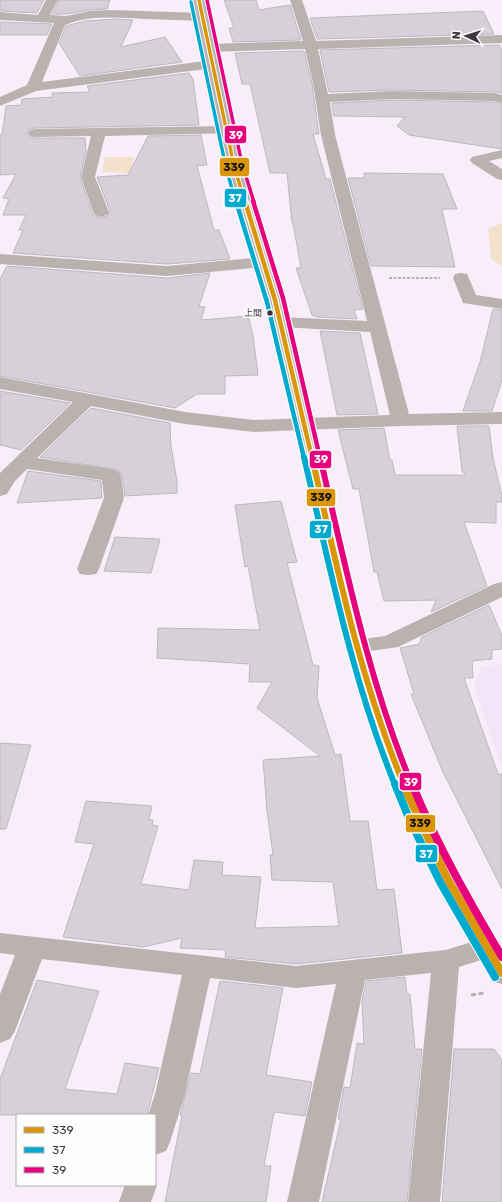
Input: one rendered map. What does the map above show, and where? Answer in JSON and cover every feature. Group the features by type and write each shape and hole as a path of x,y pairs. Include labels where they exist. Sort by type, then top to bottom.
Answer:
{"highway":[{"path":"201,8 234,164 281,322 303,424 357,646 375,710 392,757 421,826 452,888 502,974"}],"street":[{"path":"42,19 52,0"},
{"path":"296,0 311,45 323,98 328,135 400,420"},
{"path":"33,87 60,23 66,20 81,16 201,8"},
{"path":"0,16 66,20"},
{"path":"0,102 33,87 212,56 311,45 502,39"},
{"path":"323,98 391,95 494,97 502,99"},
{"path":"35,133 227,130"},
{"path":"99,133 88,177 101,212"},
{"path":"502,154 477,160 502,176"},
{"path":"0,259 167,271 263,262"},
{"path":"461,278 469,299 502,304"},
{"path":"281,322 377,327"},
{"path":"0,383 185,418 254,426 400,420 502,418"},
{"path":"0,490 6,478 87,399"},
{"path":"22,462 111,475 114,498 88,569"},
{"path":"357,646 390,642 502,589"},
{"path":"0,943 198,967 296,977 446,961 487,948"},
{"path":"0,1031 32,947"},
{"path":"424,1202 446,961"},
{"path":"156,1139 170,1094 198,967"},
{"path":"303,1202 354,970"},
{"path":"135,1202 141,1186"}],"path":[{"path":"365,278 461,278"}],"shaded area":[{"path":"105,157 134,157 131,173 102,172"},
{"path":"502,223 502,266 491,259 488,229"},
{"path":"502,663 501,765 474,687 481,667"}],"building":[{"path":"0,0 44,0 37,13 0,11"},
{"path":"59,0 110,0 107,9 66,14 52,14"},
{"path":"224,0 256,0 259,10 290,5 301,40 233,42 229,28 234,28"},
{"path":"483,11 494,34 317,39 310,18"},
{"path":"116,19 133,20 121,47 165,37 182,62 80,76 59,43 66,26 85,21"},
{"path":"0,22 52,24 47,35 0,35"},
{"path":"499,45 502,50 502,93 391,90 329,92 320,50"},
{"path":"304,51 312,83 319,134 313,134 326,179 330,179 363,309 354,310 357,319 317,317 312,315 296,268 301,268 292,223 287,173 270,173 250,84 242,84 235,53"},
{"path":"189,73 193,79 199,125 35,128 29,129 27,134 30,137 35,138 85,138 86,152 80,177 92,213 101,218 107,216 110,211 97,177 128,175 148,136 201,135 207,165 197,166 214,230 219,230 230,259 167,264 13,253 23,230 19,230 26,215 3,215 9,199 3,198 16,174 0,175 0,135 2,135 6,106 21,105 22,99 53,97 52,93 90,92 87,86"},
{"path":"391,100 494,102 502,104 502,149 409,135 397,126 405,117 334,116 332,103"},
{"path":"364,173 443,174 457,209 442,209 455,267 371,266 348,178 364,178"},
{"path":"7,266 167,278 210,273 199,306 205,307 201,320 248,316 253,335 258,375 225,376 225,394 197,394 175,408 0,376 0,279"},
{"path":"493,309 502,310 502,380 492,411 463,411 480,362"},
{"path":"320,331 360,333 378,414 337,415"},
{"path":"0,391 70,403 21,450 0,445"},
{"path":"91,408 170,423 171,446 177,481 177,493 125,496 122,475 118,470 40,457"},
{"path":"457,426 489,426 493,458 502,496 502,502 496,502 496,523 464,522 487,586 431,612 436,600 384,601 377,572 374,572 359,489 353,489 338,430 384,428 390,460 392,460 395,475 466,475 462,471"},
{"path":"28,471 101,481 102,498 17,503"},
{"path":"281,501 297,562 287,563 313,665 319,666 317,698 335,755 341,754 350,821 368,821 377,890 394,889 402,953 296,964 225,957 226,950 180,948 182,938 144,947 63,937 94,844 75,842 86,801 152,806 149,820 153,820 152,825 158,826 141,884 189,890 194,860 223,862 222,875 261,877 255,928 339,926 333,882 272,880 270,855 273,855 267,810 263,760 320,756 257,708 272,682 249,682 250,664 157,658 158,628 260,630 248,566 245,567 235,505"},
{"path":"115,537 160,539 151,573 104,571"},
{"path":"489,605 502,636 502,649 492,650 492,659 472,661 473,678 464,678 498,774 502,774 502,889 442,770 411,694 414,694 400,648 419,644 422,637"},
{"path":"0,743 31,745 6,829 0,829"},
{"path":"405,977 407,994 410,994 415,1049 422,1049 407,1202 322,1202 341,1119 338,1119 344,1087 350,1088 357,1043 364,1044 362,1002 366,981"},
{"path":"37,980 99,991 65,1089 117,1094 125,1063 159,1068 147,1114 0,1115 0,1079"},
{"path":"220,981 283,988 266,1075 312,1082 305,1116 274,1112 264,1166 271,1166 266,1202 165,1202 182,1115 180,1115 191,1073 200,1074"},
{"path":"454,1049 494,1049 502,1060 502,1202 442,1202"}],"transit line":[{"name":"339","path":"199,0 234,166 275,300 346,605 370,693 387,745 415,812 447,878 502,973"},
{"name":"39","path":"207,0 242,164 283,298 354,603 377,690 394,742 422,809 454,874 502,957"},
{"name":"37","path":"191,2 226,168 267,302 339,607 362,695 380,748 408,816 440,882 495,977"}],"place":[{"name":"上間","path":"270,313"}]}
